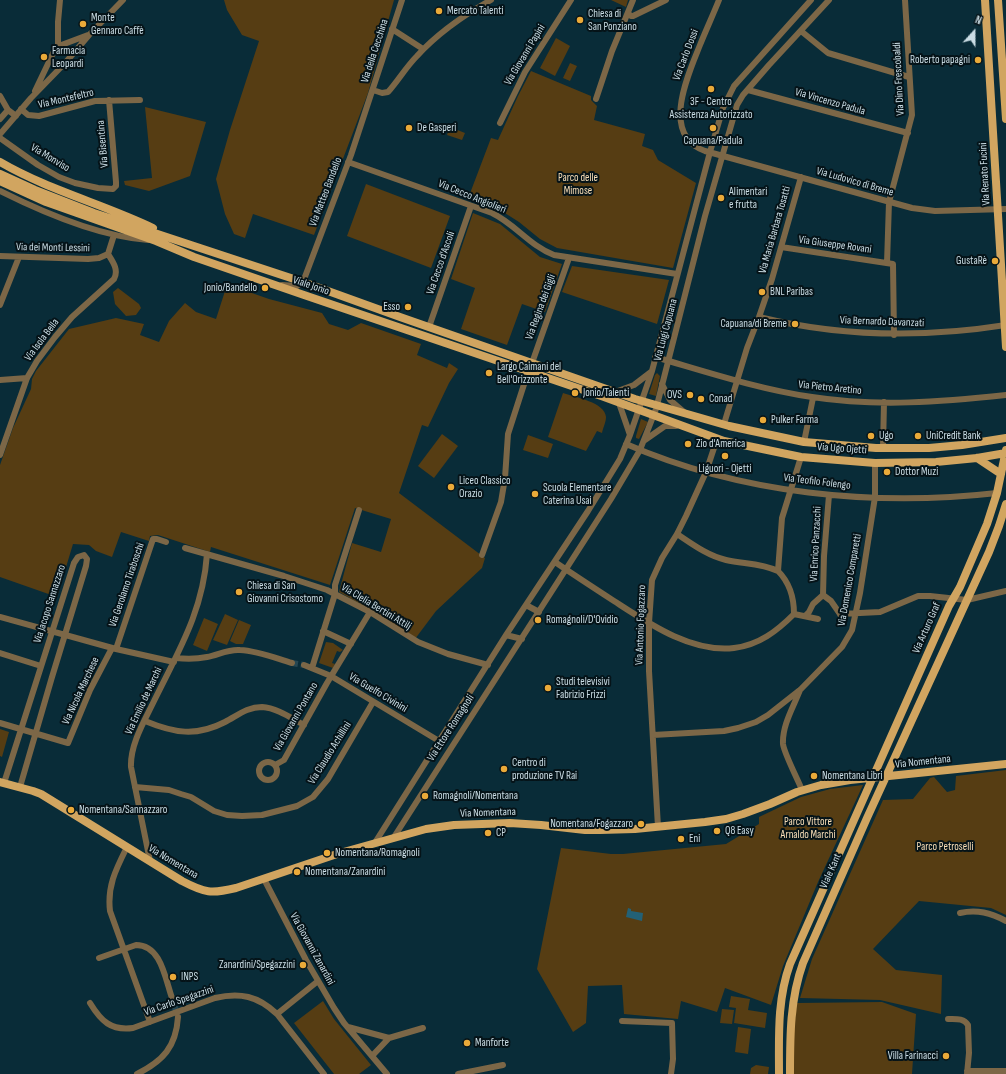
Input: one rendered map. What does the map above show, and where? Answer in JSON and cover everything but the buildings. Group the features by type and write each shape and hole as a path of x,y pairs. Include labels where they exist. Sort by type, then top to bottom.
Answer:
{"main road":[{"name":"Via Renato Fucini","path":"985,0 1002,209 1006,346"},
{"path":"998,0 1006,119"},
{"path":"0,162 45,185 125,216 183,242"},
{"name":"Viale Jonio","path":"0,174 29,188 64,202 303,282 429,328 657,406"},
{"name":"Viale Jonio","path":"0,181 46,202 156,241 194,257 653,416"},
{"name":"Via Ugo Ojetti","path":"657,406 724,424 804,442 883,448 929,448 1006,438"},
{"name":"Via Ugo Ojetti","path":"653,416 717,439 760,450 800,457 875,463 925,462 977,458 1006,452"},
{"name":"Via Arturo Graf","path":"873,778 953,598 960,587 989,519 1000,488 1001,474 1006,452"},
{"path":"977,458 1001,474"},
{"path":"886,777 997,532 1006,504"},
{"name":"Via Nomentana","path":"2,782 40,794 191,886 209,892 226,890 376,842 426,829 471,824 525,824 590,830 620,830 658,827 732,817 762,807 802,790 830,783 1006,764"},
{"name":"Viale Kant","path":"790,1074 792,1012 798,976 886,777"},
{"name":"Viale Kant","path":"779,1074 779,1024 782,991 790,964 873,778"}],"street":[{"path":"59,46 58,22 60,0"},
{"path":"0,134 31,98 123,0"},
{"name":"Via della Cecchina","path":"366,108 402,0"},
{"path":"373,90 382,93 388,92 431,41 455,23 491,0"},
{"name":"Via Giovanni Papini","path":"500,123 525,72 571,0"},
{"path":"596,99 612,51 633,0"},
{"path":"628,12 633,16 666,0"},
{"name":"Via Carlo Dossi","path":"710,152 695,147 687,138 682,125 681,108 684,85 719,0"},
{"name":"Via Luigi Capuana","path":"811,0 756,60 728,95 710,152 655,357 652,371 659,372 664,376 707,210 737,105 766,69 830,0"},
{"name":"Via Dino Frescobaldi","path":"894,335 890,264 889,202 912,115 905,0"},
{"path":"392,29 424,49"},
{"path":"801,31 828,53 909,77"},
{"path":"31,98 53,56 54,51 59,46 89,35"},
{"path":"59,46 67,47 69,50 69,58"},
{"path":"53,56 55,62 64,64"},
{"path":"756,60 766,69"},
{"name":"Via Vincenzo Padula","path":"748,90 908,134"},
{"path":"0,96 8,110 16,116"},
{"name":"Via Montefeltro","path":"21,109 28,115 38,116 92,102 109,100 140,100"},
{"name":"Via Bisentina","path":"109,100 116,186"},
{"name":"Via Matteo Bandello","path":"303,282 348,162 366,108"},
{"path":"0,119 8,110"},
{"name":"Via Monviso","path":"0,138 38,165 64,179 100,189 113,189 116,186"},
{"name":"Via Ludovico di Breme","path":"710,152 912,208 929,211 1002,209"},
{"name":"Via Cecco Angiolieri","path":"348,162 502,218 542,250 554,255 677,274"},
{"name":"Via Maria Barbara Tosatti","path":"724,424 747,348 772,279 801,177"},
{"path":"0,191 62,218 114,235 140,240 156,241"},
{"name":"Via Cecco d'Ascoli","path":"429,328 471,206"},
{"path":"108,254 114,235"},
{"name":"Via Giuseppe Rovani","path":"781,248 890,264"},
{"name":"Via dei Monti Lessini","path":"0,256 88,259 99,258 108,254"},
{"name":"Via Isola Bella","path":"0,455 27,378 42,353 84,306 114,278 116,269 108,254"},
{"path":"0,305 19,257"},
{"name":"Via Regina dei Gigli","path":"532,363 569,258"},
{"path":"270,284 299,286 303,282"},
{"path":"316,300 320,292 332,292"},
{"name":"Via Bernardo Davanzati","path":"759,317 820,329 894,335 970,330 1005,325"},
{"name":"Via Pietro Aretino","path":"655,357 737,381 813,398 850,401 929,402 1006,395"},
{"path":"615,392 637,383 652,371"},
{"name":"Via Ettore Romagnoli","path":"376,842 615,467 630,435 652,371"},
{"path":"482,555 501,502 505,478 508,434 528,372"},
{"name":"Via Ettore Romagnoli","path":"394,837 619,486 645,440 657,406 664,376"},
{"path":"0,380 27,378"},
{"path":"662,384 670,400 685,413"},
{"path":"804,442 813,398"},
{"path":"883,448 884,402"},
{"path":"619,403 630,435"},
{"path":"669,422 673,410"},
{"path":"645,440 664,426 681,426"},
{"name":"Via Antonio Fogazzaro","path":"658,827 649,671 648,623 652,580 662,558 677,534 706,472 717,439"},
{"name":"Via Teofilo Folengo","path":"626,444 706,472 792,490 829,495 919,498 1000,488"},
{"path":"778,571 782,518 792,490 800,457"},
{"name":"Via Domenico Comparetti","path":"653,735 724,731 743,727 763,719 801,689 842,647 852,630 857,612 875,497 875,463"},
{"name":"Via Enrico Panzacchi","path":"805,616 813,604 823,595 824,556 829,495"},
{"path":"312,668 359,510"},
{"path":"581,522 592,528"},
{"path":"555,562 648,623 682,640 707,646 728,649 747,645 769,636 794,614 794,602 791,591 778,571 760,564 720,558 702,550 677,534"},
{"name":"Via Gerolamo Tiraboschi","path":"114,649 153,539 166,542"},
{"name":"Via Clelia Bertini Attilj","path":"185,548 284,576 335,594 370,612 423,645 454,656 488,665"},
{"name":"Via Emilio de Marchi","path":"150,861 131,767 131,757 145,721 190,628 200,602 207,554"},
{"name":"Via Jacopo Sannazzaro","path":"2,782 22,730 74,563 78,558 84,555 87,558 86,566 20,787"},
{"path":"857,612 882,611 918,596 967,600 1006,591"},
{"name":"Via Enrico Panzacchi","path":"823,595 831,601 838,615 857,612"},
{"path":"526,605 539,612"},
{"name":"Via Giovanni Pontano","path":"275,765 284,760 370,612"},
{"path":"794,614 818,620"},
{"path":"0,617 114,649 175,660 208,657 222,652 240,650 266,655 292,663"},
{"path":"323,631 351,644"},
{"path":"506,636 522,639"},
{"name":"Via Nicola Marchese","path":"36,734 68,743 90,690 114,649"},
{"path":"0,653 41,666"},
{"name":"Via Guelfo Civinini","path":"304,665 332,676 439,741"},
{"path":"476,684 487,691"},
{"path":"801,689 788,720 783,743 802,790"},
{"name":"Via Claudio Achillini","path":"135,787 169,790 191,797 214,812 227,815 262,815 297,806 313,797 328,779 373,702"},
{"path":"145,721 173,731 199,731 223,723 249,709 261,707 280,712 304,725"},
{"path":"0,723 36,734"},
{"path":"892,735 902,741"},
{"path":"388,822 392,826 399,829"},
{"path":"127,847 110,885 109,897 111,916 150,1022"},
{"name":"Via Giovanni Zanardini","path":"264,878 296,943 334,1008 388,1074"},
{"path":"960,912 970,910 981,911 1006,921"},
{"path":"800,940 797,952 798,955 802,957 807,953"},
{"path":"99,958 124,948 142,945 154,952 157,956 172,998"},
{"name":"Viale Kant","path":"782,991 795,961 800,963 798,976"},
{"path":"277,1014 318,981"},
{"name":"Via Carlo Spegazzini","path":"90,1003 102,1020 111,1026 118,1028 133,1028 215,998 240,995 250,997 262,1002 277,1014 324,1074"},
{"path":"137,1074 159,1062 165,1054 174,1039 178,1017"},
{"path":"948,1019 963,1020 968,1025 969,1053 967,1073 1006,1072"},
{"path":"622,1021 672,1023 673,1059 671,1074"},
{"path":"348,1027 389,1038"},
{"path":"372,1056 389,1038 423,1028"},
{"path":"458,1074 504,1065"}],"green space":[{"path":"224,0 394,0 368,93 314,235 253,214 245,238 234,234 225,214 216,179 230,130 259,41 242,35 227,10"},
{"path":"611,0 628,0 626,7"},
{"path":"556,38 570,46 555,76 540,68"},
{"path":"570,63 577,66 570,81 563,78"},
{"name":"Parco delle Mimose","path":"531,71 591,96 591,100 597,106 594,120 645,134 642,146 653,150 658,160 696,183 673,268 557,248 540,239 519,222 497,208 469,196 491,138 498,140"},
{"path":"145,107 206,122 190,176 149,191 125,185 124,181 152,178"},
{"path":"450,127 465,133 462,140 447,135"},
{"path":"366,184 450,216 431,268 347,236"},
{"path":"473,213 500,224 540,257 562,264 545,312 522,304 507,345 461,329 475,288 451,279"},
{"path":"572,266 669,280 657,324 562,292"},
{"path":"229,285 269,299 322,313 329,324 348,330 361,323 421,344 417,355 447,368 449,363 458,369 449,383 428,427 422,425 399,493 485,558 482,568 436,611 415,639 377,613 339,592 352,543 381,552 391,519 355,508 330,585 211,547 210,552 158,535 150,536 149,541 121,532 112,557 96,551 89,545 73,544 57,597 0,577 0,465 13,428 31,389 32,379 36,371 69,329 116,318 144,324 140,335 159,342 169,321 185,303 196,312 216,319 225,291"},
{"path":"118,288 139,304 141,308 136,315 126,316 115,304 113,292"},
{"path":"657,373 660,376 656,396 649,394"},
{"path":"563,393 595,404 600,407 606,417 602,433 597,431 586,451 548,437"},
{"path":"641,419 648,422 639,439 636,438 636,436"},
{"path":"442,434 458,446 434,478 418,466"},
{"path":"528,435 553,444 548,458 523,450"},
{"path":"225,614 238,620 227,645 213,640"},
{"path":"204,618 218,624 207,651 193,645"},
{"path":"239,620 251,625 243,644 236,644 230,641"},
{"path":"326,642 333,643 343,650 340,652 337,651 332,663 335,664 333,668 319,663"},
{"path":"0,729 9,732 2,757 0,756"},
{"name":"Parco Petroselli","path":"1006,770 1006,915 991,908 919,901 873,949 896,970 942,975 941,1014 880,1000 800,998 812,959 883,800 913,799 930,778 934,777 947,792 955,790 956,776"},
{"name":"Parco Vittore Arnaldo Marchi","path":"863,785 818,882 783,966 771,1005 725,988 717,1012 681,1001 678,1019 624,1014 622,985 588,986 586,1023 573,1032 537,969 561,848 623,854 726,844 759,824 759,817 801,797 830,789"},
{"path":"731,996 750,999 748,1010 767,1013 765,1028 734,1023 736,1008 729,1007"},
{"path":"323,1001 334,1019 371,1065 359,1074 334,1074 294,1023"},
{"path":"882,1002 916,1014 912,1074 794,1074 794,1026 797,1003"},
{"path":"722,1009 734,1010 732,1024 720,1023"},
{"path":"738,1027 751,1029 748,1054 735,1052"},
{"path":"756,1065 769,1067 768,1074 750,1074 751,1068"}],"water":[{"path":"628,908 631,909 631,911 643,913 642,921 626,917"}],"tunnel":[{"path":"292,663 304,665"},
{"path":"172,998 178,1017"}],"place":[{"name":"Mercato Talenti","path":"439,11"},
{"name":"Chiesa di San Ponziano","path":"580,20"},
{"name":"Monte Gennaro Caffè","path":"83,24"},
{"name":"Farmacia Leopardi","path":"44,57"},
{"name":"Roberto papagni","path":"978,60"},
{"name":"3F - Centro Assistenza Autorizzato","path":"711,89"},
{"name":"De Gasperi","path":"409,128"},
{"name":"Capuana/Padula","path":"713,128"},
{"name":"Alimentari e frutta","path":"721,198"},
{"name":"GustaRè","path":"995,261"},
{"name":"Jonio/Bandello","path":"265,288"},
{"name":"BNL Paribas","path":"762,292"},
{"name":"Esso","path":"408,307"},
{"name":"Capuana/di Breme","path":"795,324"},
{"name":"Largo Caimani del Bell'Orizzonte","path":"489,373"},
{"name":"Jonio/Talenti","path":"575,393"},
{"name":"OVS","path":"690,395"},
{"name":"Conad","path":"701,399"},
{"name":"Pulker Farma","path":"763,420"},
{"name":"Ugo","path":"871,436"},
{"name":"UniCredit Bank","path":"918,436"},
{"name":"Zio d'America","path":"688,444"},
{"name":"Liguori - Ojetti","path":"725,456"},
{"name":"Dottor Muzi","path":"887,472"},
{"name":"Liceo Classico Orazio","path":"451,487"},
{"name":"Scuola Elementare Caterina Usai","path":"535,494"},
{"name":"Chiesa di San Giovanni Crisostomo","path":"239,592"},
{"name":"Romagnoli/D'Ovidio","path":"538,620"},
{"name":"Studi televisivi Fabrizio Frizzi","path":"548,688"},
{"name":"Centro di produzione TV Rai","path":"504,769"},
{"name":"Nomentana Libri","path":"814,776"},
{"name":"Romagnoli/Nomentana","path":"425,796"},
{"name":"Nomentana/Sannazzaro","path":"71,810"},
{"name":"Nomentana/Fogazzaro","path":"641,824"},
{"name":"Q8 Easy","path":"717,831"},
{"name":"CP","path":"488,833"},
{"name":"Eni","path":"681,839"},
{"name":"Nomentana/Romagnoli","path":"327,853"},
{"name":"Nomentana/Zanardini","path":"297,872"},
{"name":"Zanardini/Spegazzini","path":"303,965"},
{"name":"INPS","path":"173,977"},
{"name":"Manforte","path":"467,1043"},
{"name":"Villa Farinacci","path":"946,1056"}]}
